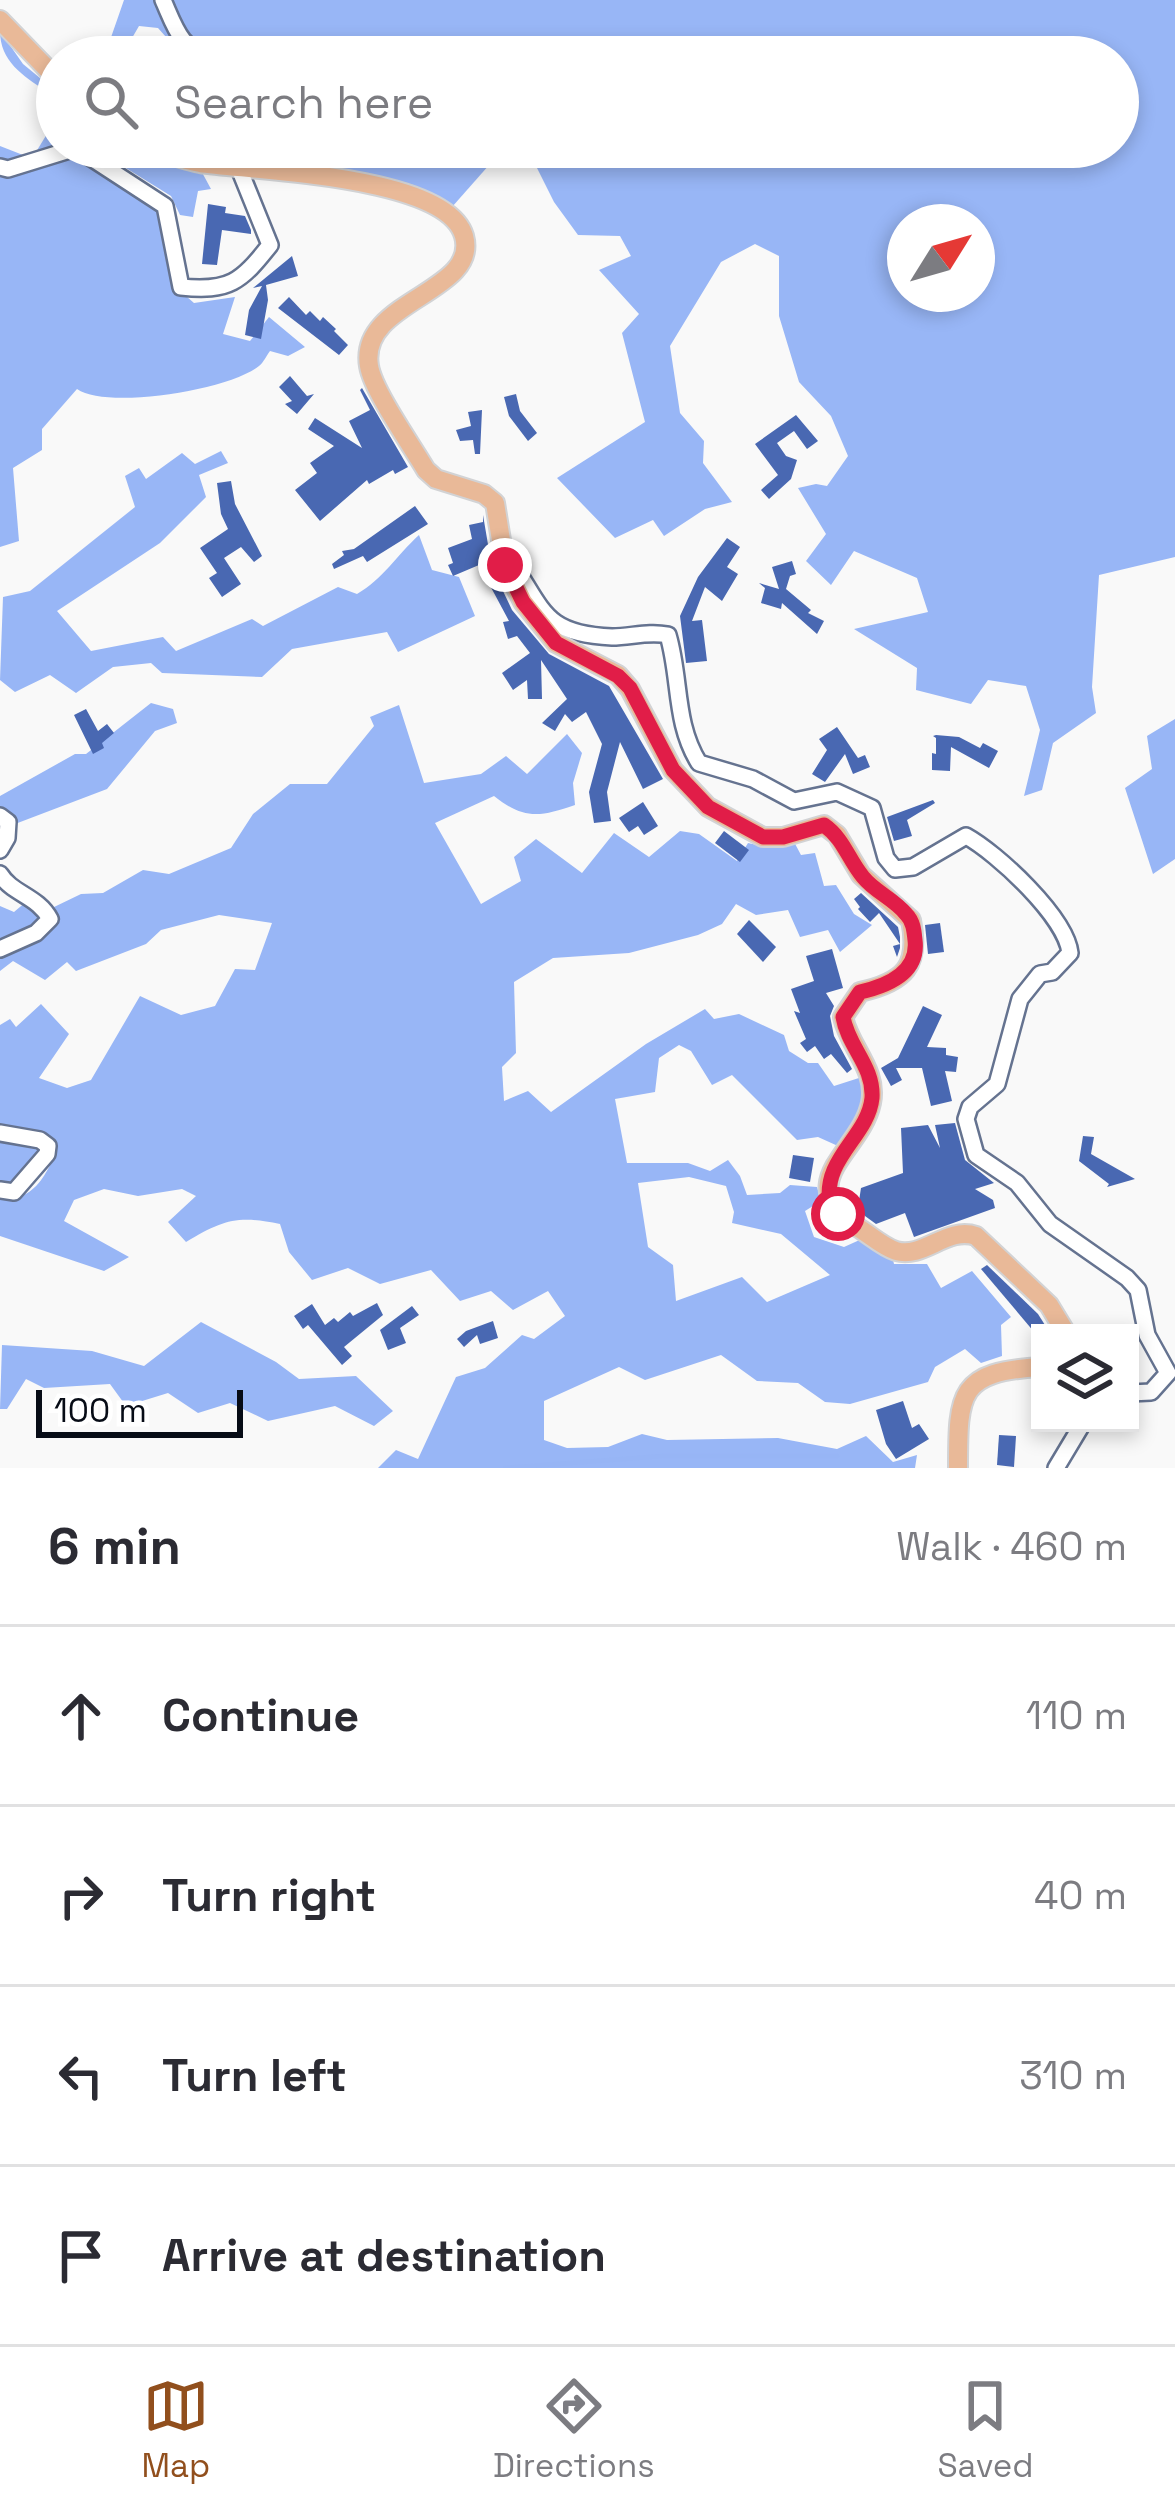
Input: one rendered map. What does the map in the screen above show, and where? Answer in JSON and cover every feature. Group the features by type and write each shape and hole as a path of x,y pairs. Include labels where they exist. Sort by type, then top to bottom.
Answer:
{"main road":[{"path":"0,20 36,57"},
{"path":"250,168 406,194 438,205 463,230 466,248 452,276 402,306 380,329 368,361 371,374 426,470 495,503 505,565 523,602 556,643 618,676 630,688 673,770 708,807 763,837 783,837 824,825 837,835 874,890 911,920 916,956 912,965 885,985 860,992 843,1017 847,1036 867,1067 871,1106 830,1176 830,1204 895,1251 911,1252 966,1232 976,1236 1048,1305 1060,1324"},
{"path":"958,1468 962,1404 974,1381 987,1373 1031,1368"}],"street":[{"path":"163,0 179,36"},
{"path":"0,167 36,161"},
{"path":"112,168 165,206 181,286 213,290 248,274 270,245 239,168"},
{"path":"502,550 562,630 617,637 668,635 679,714 686,742 699,763 753,779 794,801 837,793 854,797 872,808 886,858 895,868 913,867 966,836 991,854 1057,920 1069,939 1070,953 1052,972 1040,974 1020,999 997,1084 970,1108 966,1119 976,1155 1017,1184 1050,1224 1127,1277 1138,1290 1148,1335 1168,1373 1151,1392 1139,1393"},
{"path":"0,816 8,822 8,838 0,850"},
{"path":"0,874 43,905 50,919 36,933 0,950"},
{"path":"0,1133 40,1140 48,1146 31,1176 14,1192 0,1190"},
{"path":"1056,1468 1078,1432"}],"shaded area":[{"path":"124,0 158,0 171,36 158,28 139,26 133,36 111,36"},
{"path":"170,0 1175,0 1175,557 1099,575 1092,687 1096,713 1053,743 1042,790 1024,796 1040,730 1026,686 988,680 971,704 916,690 917,668 854,629 928,612 917,578 854,551 831,585 806,561 826,534 798,488 827,486 848,456 831,416 799,382 779,316 779,256 755,244 721,262 670,346 680,413 704,441 703,463 732,502 705,509 664,536 653,520 615,538 557,478 645,422 622,333 639,314 599,270 631,256 620,236 578,235 537,168 1139,168 1139,36 188,36"},
{"path":"0,31 36,75 36,84 8,59"},
{"path":"0,146 23,155 36,152 36,157 0,163"},
{"path":"36,164 36,168 96,168 163,211 179,290 194,303 235,297 223,334 250,341 269,317 305,347 288,356 270,351 244,375 196,389 114,398 77,389 42,429 42,450 13,468 19,541 0,547 0,172"},
{"path":"126,168 200,168 211,189 198,191 193,217 180,215 171,196"},
{"path":"278,168 486,168 452,207"},
{"path":"221,451 228,463 199,475 206,497 160,543 57,611 91,651 163,637 176,651 252,619 263,626 338,587 357,594 419,535 432,570 459,577 475,616 398,652 387,632 292,649 262,677 162,673 151,663 113,667 76,693 50,675 15,692 0,680 3,597 30,591 135,507 125,476 139,468 146,479 182,453 195,464"},
{"path":"151,703 173,709 177,723 155,731 107,789 15,824 0,808 0,796 75,754 86,754"},
{"path":"399,705 424,783 481,774 506,756 527,774 567,734 582,753 573,783 575,805 533,814 494,796 435,823 481,904 521,881 514,857 536,839 582,873 614,833 649,857 680,831 699,834 737,861 748,843 771,848 793,840 801,855 815,853 824,886 836,885 854,914 872,925 840,952 828,930 800,937 788,910 756,915 736,904 722,924 698,935 629,953 553,958 514,982 516,1053 502,1067 504,1101 528,1091 551,1112 646,1044 705,1009 714,1019 739,1014 784,1035 789,1051 808,1063 818,1063 834,1086 862,1077 861,1112 838,1146 818,1137 797,1140 732,1075 712,1085 691,1051 679,1045 659,1058 655,1092 615,1099 627,1163 688,1163 710,1171 728,1160 747,1195 780,1193 790,1185 817,1187 821,1201 805,1211 814,1237 844,1247 864,1238 892,1256 894,1264 927,1264 941,1288 972,1271 1011,1317 1001,1325 1002,1356 981,1363 965,1349 935,1367 928,1382 850,1404 825,1402 798,1383 757,1381 721,1355 645,1380 619,1367 544,1401 544,1440 567,1448 608,1447 642,1434 667,1440 778,1438 837,1449 866,1436 893,1462 917,1455 915,1468 378,1468 396,1450 418,1459 456,1377 485,1368 522,1335 534,1339 565,1316 548,1291 513,1310 491,1291 460,1301 431,1270 380,1284 348,1268 312,1280 289,1252 280,1224 231,1221 186,1242 168,1222 196,1196 182,1189 138,1196 104,1189 74,1200 64,1221 129,1257 104,1271 0,1236 0,1199 20,1196 35,1187 55,1154 50,1141 0,1127 0,1025 10,1019 16,1027 41,1004 69,1034 39,1078 67,1088 91,1080 140,996 181,1015 215,1006 235,969 255,970 272,923 219,915 161,930 146,944 76,971 67,962 45,980 13,961 0,971 0,955 40,935 52,908 81,894 103,893 143,870 169,874 231,848 253,814 290,784 327,784 374,726 370,717","holes":["689,1177 726,1186 734,1212 732,1223 781,1234 830,1275 767,1302 742,1277 676,1301 673,1265 648,1247 638,1183"]},
{"path":"1175,719 1175,859 1153,874 1125,788 1152,769 1147,736"},
{"path":"27,901 44,920 33,931 0,943 0,906 14,912"},
{"path":"0,1140 40,1146 39,1159 10,1190 0,1187"},
{"path":"201,1322 299,1379 356,1376 393,1411 374,1426 335,1406 268,1421 230,1403 198,1413 168,1393 126,1406 110,1384 44,1388 26,1379 7,1409 0,1409 2,1345 92,1351 144,1366"}],"building":[{"path":"208,204 245,216 251,230 251,234 222,230 217,265 202,264"},
{"path":"292,256 298,276 266,285 261,339 245,335 249,310 262,286 253,288"},
{"path":"289,297 306,315 310,311 320,321 323,317 336,329 348,345 339,355 278,308"},
{"path":"290,376 307,396 314,394 297,414 285,404 292,401 279,387"},
{"path":"362,388 408,467 369,484 367,480 320,521 295,490 317,473 310,463 334,446 308,429 315,418 362,448 349,421 370,410"},
{"path":"516,394 520,411 537,433 528,441 509,416 504,397"},
{"path":"482,410 480,454 475,454 473,440 460,441 456,430 471,426 468,412"},
{"path":"796,415 818,441 807,449 794,431 777,443 786,456 797,460 791,479 769,499 761,490 778,475 755,444"},
{"path":"231,481 235,504 262,556 254,562 241,547 224,558 241,584 222,597 209,578 217,573 200,548 228,529 217,483"},
{"path":"415,506 428,524 367,562 363,556 334,569 332,564 344,555 342,551 354,549"},
{"path":"483,515 492,568 512,610 549,654 609,686 663,779 643,789 620,742 607,792 611,821 594,823 589,792 602,744 586,712 572,722 565,714 555,731 542,723 567,699 541,660 542,699 528,699 527,680 513,690 502,673 530,653 517,636 508,639 503,622 509,621 479,565 453,576 448,565 453,563 448,548 472,539 469,525 483,522"},
{"path":"727,538 740,547 727,567 738,574 722,601 705,587 692,621 702,620 707,661 686,663 680,616 698,577"},
{"path":"792,561 796,574 790,576 786,589 811,610 808,613 824,621 817,634 782,603 781,609 761,603 765,588 759,583 779,589 772,567"},
{"path":"86,709 98,731 107,724 114,733 93,754 74,715"},
{"path":"837,727 858,758 865,755 870,767 853,774 845,754 825,782 812,774 827,750 819,739"},
{"path":"936,735 959,737 980,748 983,743 998,751 989,768 951,747 950,771 932,770"},
{"path":"933,800 907,820 912,836 894,841 887,817"},
{"path":"643,802 658,826 644,835 638,826 629,832 619,818"},
{"path":"724,831 749,850 740,862 715,843"},
{"path":"861,893 898,927 900,944 879,913 870,922 858,909 854,899"},
{"path":"749,920 776,947 763,962 737,934"},
{"path":"940,923 944,952 928,954 925,925"},
{"path":"832,949 843,988 826,993 834,1006 830,1016 834,1036 852,1069 847,1073 831,1054 824,1059 815,1046 807,1052 800,1043 806,1039 791,989 814,981 806,956"},
{"path":"923,1006 942,1015 927,1047 946,1048 946,1055 958,1057 956,1072 945,1071 952,1101 931,1106 922,1068 896,1068 902,1080 891,1086 881,1068 898,1058"},
{"path":"955,1123 965,1160 994,1183 975,1189 993,1200 995,1208 914,1237 905,1213 876,1224 865,1216 859,1201 861,1188 903,1173 901,1128 928,1125 940,1148 935,1125"},
{"path":"1083,1136 1094,1137 1091,1154 1135,1179 1107,1187 1079,1161"},
{"path":"793,1155 814,1158 810,1182 789,1178"},
{"path":"987,1265 1044,1324 1031,1324 1031,1328 981,1269"},
{"path":"377,1303 383,1315 344,1347 352,1356 342,1365 308,1325 303,1329 294,1316 312,1304 325,1325"},
{"path":"412,1306 419,1315 400,1328 406,1343 388,1350 380,1330"},
{"path":"493,1321 498,1338 480,1344 477,1335 464,1347 457,1339 466,1331"},
{"path":"903,1401 912,1428 919,1424 929,1439 896,1459 876,1410"},
{"path":"999,1435 1016,1436 1014,1467 997,1465"}],"waterway":[{"path":"505,1468 663,1456 837,1456"}],"route":[{"path":"505,565 523,602 556,643 618,676 630,688 673,770 708,807 763,837 783,837 824,825 837,835 874,890 911,920 916,956 912,965 885,985 860,992 843,1017 872,1087 871,1106 830,1176 830,1204 838,1214"}]}
